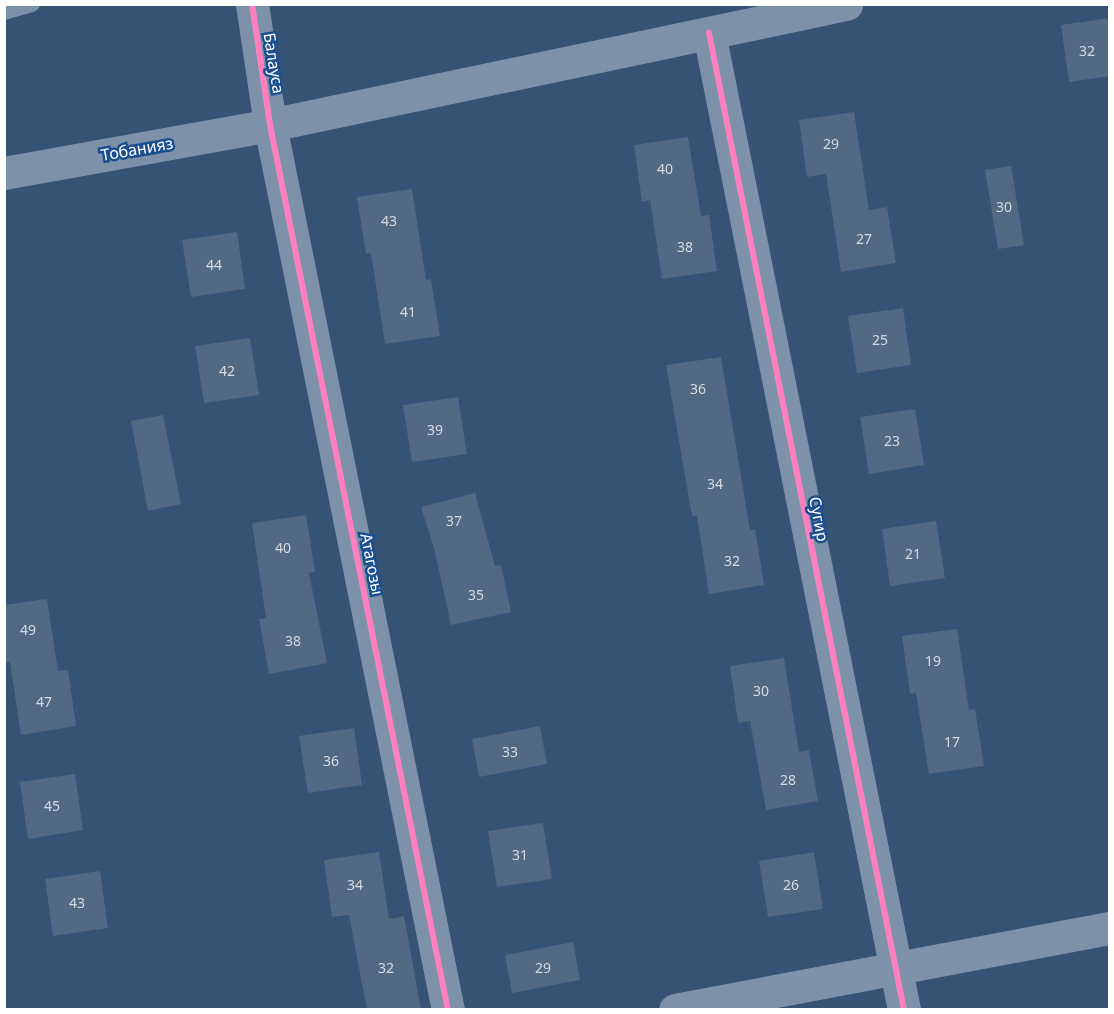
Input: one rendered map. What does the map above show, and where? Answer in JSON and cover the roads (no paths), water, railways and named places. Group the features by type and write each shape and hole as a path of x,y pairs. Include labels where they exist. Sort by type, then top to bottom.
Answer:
{"street":[{"name":"Балауса","path":"252,4 270,125"},
{"name":"Тобанияз","path":"4,173 270,125 846,4"},
{"name":"Сугир","path":"709,33 904,1010"},
{"name":"Атагозы","path":"270,125 448,1010"},
{"path":"675,1010 1110,928"}],"lane":[{"path":"4,12 32,4"}]}
